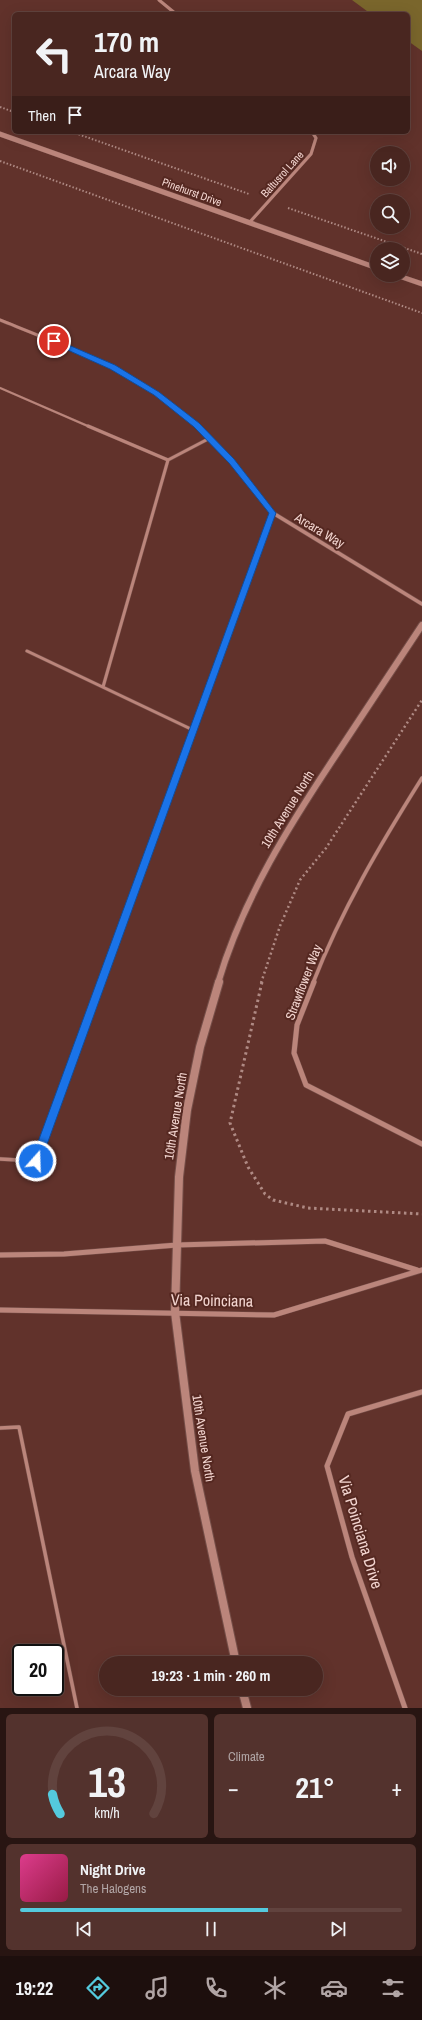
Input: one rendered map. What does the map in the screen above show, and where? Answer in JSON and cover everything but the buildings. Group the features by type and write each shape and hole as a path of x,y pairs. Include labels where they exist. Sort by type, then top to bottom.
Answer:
{"street":[{"path":"159,0 174,12"},
{"name":"Pinehurst Drive","path":"0,134 370,266"},
{"name":"Baltusrol Lane","path":"249,223 311,154 316,138 313,134"},
{"path":"410,280 422,284"},
{"name":"Arcara Way","path":"0,320 81,352 113,367 157,394 197,425 210,438 232,461 273,513 422,604"},
{"name":"10th Avenue North","path":"234,1656 222,1604 195,1471 175,1312 179,1177 187,1110 200,1047 225,960 258,882 298,812 422,625"},
{"name":"Strawflower Way","path":"422,778 376,851 330,940 297,1025 294,1053 306,1084 422,1144"},
{"name":"Via Poinciana","path":"0,1255 64,1254 177,1245 325,1241 420,1270"},
{"name":"Via Poinciana","path":"0,1310 274,1315 420,1270"},
{"name":"Via Poinciana Drive","path":"405,1708 352,1557 327,1466 348,1414 422,1392"},
{"path":"244,1696 247,1708"}],"lane":[{"path":"0,388 168,460"},
{"path":"103,687 168,460 210,438"},
{"path":"0,1159 36,1161 273,513"},
{"path":"27,651 193,730"},
{"path":"0,1428 20,1427 77,1708"}],"path":[{"path":"0,107 12,111"},
{"path":"78,134 422,254"},
{"path":"0,161 422,313"}],"shaded area":[{"path":"352,0 422,0 422,51 410,42 410,12 368,12"}],"route":[{"path":"36,1161 273,513 261,500 232,461 197,425 157,394 113,367 54,341"}]}
